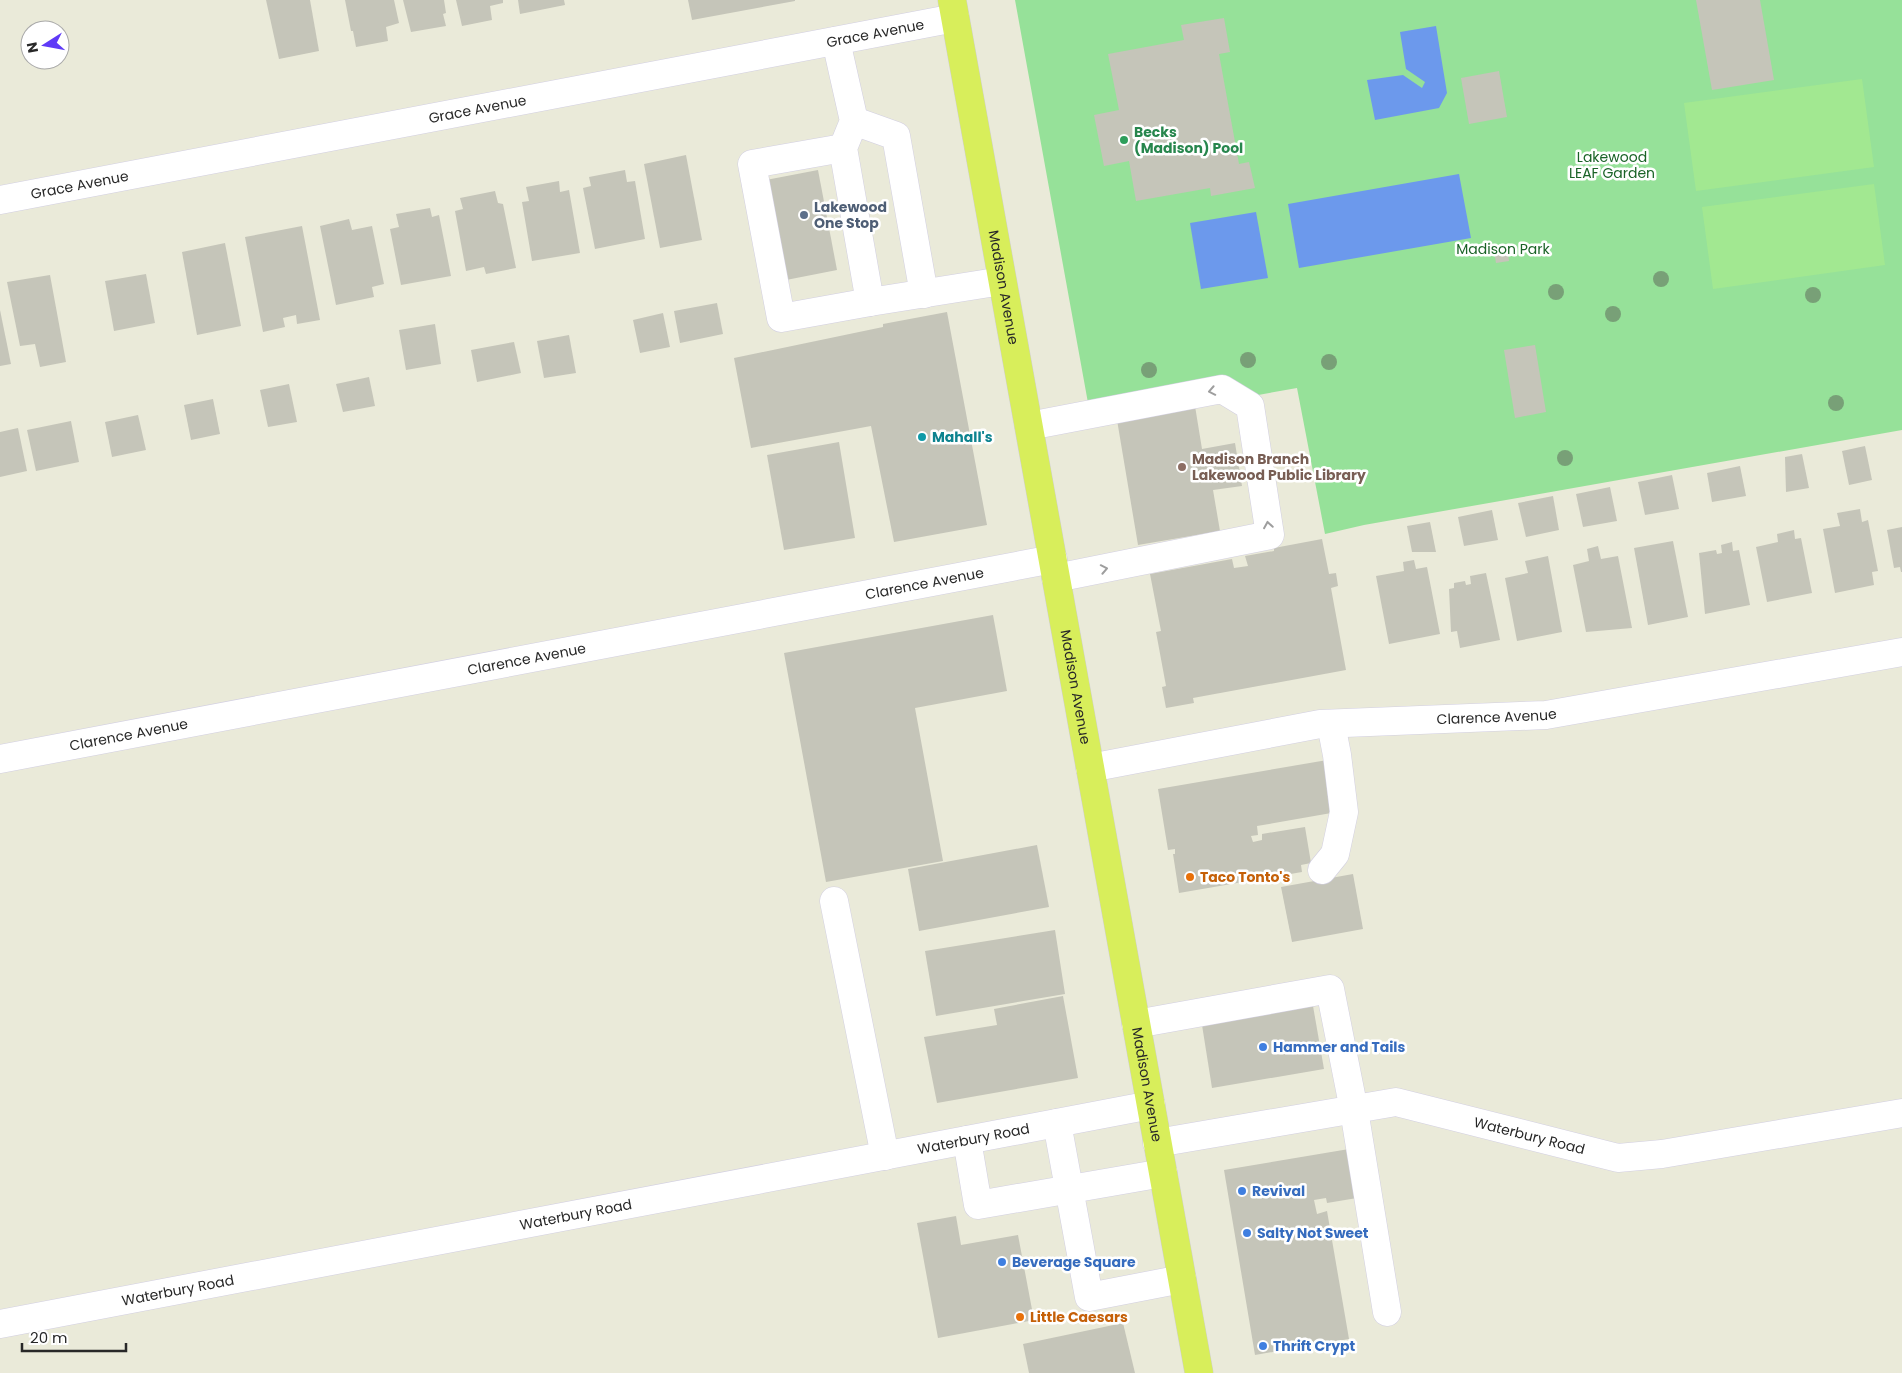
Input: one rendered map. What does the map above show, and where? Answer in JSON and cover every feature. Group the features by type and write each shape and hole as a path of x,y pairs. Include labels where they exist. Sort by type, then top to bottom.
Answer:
{"main road":[{"name":"Madison Avenue","path":"954,9 1199,1373"}],"street":[{"name":"Grace Avenue","path":"0,200 836,41 954,9"},
{"path":"836,41 854,121 843,148 870,302"},
{"path":"854,121 896,136 924,294"},
{"path":"843,148 752,164 780,318 1002,281"},
{"name":"Clarence Avenue","path":"0,759 1054,568 1270,535 1250,406 1222,389 1029,426"},
{"name":"Clarence Avenue","path":"1090,768 1320,724 1546,715 1902,652"},
{"path":"1322,870 1336,854 1344,812 1331,724"},
{"path":"834,900 885,1156"},
{"path":"1136,1024 1330,989 1354,1110 1387,1312"},
{"name":"Waterbury Road","path":"1157,1142 1396,1102 1618,1158 1662,1154 1902,1113"},
{"name":"Waterbury Road","path":"0,1324 1151,1105"},
{"path":"1057,1123 1089,1297 1182,1279"},
{"path":"967,1140 978,1205 1163,1173"}],"green space":[{"name":"Madison Park","path":"1015,0 1902,0 1902,430 1364,525 1325,534 1297,388 1092,425"},
{"path":"1862,79 1874,167 1696,191 1684,103"},
{"path":"1874,184 1885,265 1713,289 1702,207"}],"water":[{"path":"1436,26 1447,93 1439,108 1375,120 1367,80 1403,75 1422,88 1425,82 1406,69 1400,32"},
{"path":"1459,174 1471,238 1299,268 1288,204"},
{"path":"1256,212 1268,278 1201,289 1190,223"}],"building":[{"path":"266,0 310,0 319,51 279,59"},
{"path":"345,0 394,0 399,23 386,27 388,41 356,47"},
{"path":"403,0 444,0 446,13 443,14 446,26 411,32"},
{"path":"456,0 503,0 503,3 490,6 492,20 462,26"},
{"path":"518,0 564,0 565,5 520,14"},
{"path":"688,0 795,0 795,1 692,20"},
{"path":"1696,0 1760,0 1774,80 1712,90"},
{"path":"1224,18 1230,52 1219,54 1239,164 1249,162 1255,188 1211,196 1210,188 1136,201 1129,161 1104,166 1094,115 1119,110 1108,54 1184,40 1181,25"},
{"path":"1499,71 1507,117 1469,124 1461,78"},
{"path":"686,155 702,240 660,248 644,164"},
{"path":"625,170 627,182 635,181 645,239 595,249 583,188 591,186 589,177"},
{"path":"818,170 837,270 781,281 761,181"},
{"path":"559,181 560,192 569,190 580,253 532,261 522,202 529,201 526,187"},
{"path":"495,191 498,203 503,204 516,268 486,274 484,267 466,271 455,211 463,209 460,198"},
{"path":"430,208 432,217 439,215 451,276 401,285 390,229 399,227 396,214"},
{"path":"349,219 352,230 372,226 384,284 372,287 374,297 336,305 320,226"},
{"path":"302,226 320,320 297,324 296,315 283,318 285,327 263,332 245,237"},
{"path":"225,243 241,326 197,335 182,252"},
{"path":"1507,247 1509,261 1496,263 1494,250"},
{"path":"146,274 155,323 114,331 105,281"},
{"path":"50,275 66,362 40,367 35,344 20,346 7,282"},
{"path":"717,303 723,334 680,343 674,311"},
{"path":"0,310 11,364 0,366"},
{"name":"Mahall's","path":"947,312 987,525 894,542 871,426 751,448 734,358 883,327 883,324"},
{"path":"663,313 670,347 640,353 633,320"},
{"path":"435,324 441,364 406,370 399,330"},
{"path":"569,335 576,373 544,378 537,341"},
{"path":"514,342 521,373 477,382 471,350"},
{"path":"1535,345 1546,412 1515,418 1504,350"},
{"path":"369,377 375,406 343,412 336,384"},
{"path":"289,384 297,422 268,427 260,390"},
{"path":"213,399 220,434 191,440 184,405"},
{"name":"Madison Branch Lakewood Public Library","path":"1195,406 1202,449 1235,443 1242,486 1213,490 1220,531 1138,545 1117,420"},
{"path":"138,415 146,450 112,457 105,422"},
{"path":"71,421 79,462 36,471 27,430"},
{"path":"18,428 27,471 0,477 0,432"},
{"path":"839,442 855,538 784,550 767,455"},
{"path":"1865,446 1872,480 1849,485 1842,451"},
{"path":"1802,454 1809,488 1786,492 1785,457"},
{"path":"1740,466 1746,496 1712,502 1707,473"},
{"path":"1672,475 1679,509 1645,515 1638,482"},
{"path":"1610,487 1617,521 1583,527 1576,494"},
{"path":"1553,496 1559,530 1526,537 1518,503"},
{"path":"1860,509 1862,522 1868,520 1878,571 1872,572 1874,585 1835,593 1823,529 1840,526 1837,513"},
{"path":"1492,510 1498,540 1464,546 1458,517"},
{"path":"1430,522 1436,552 1412,552 1407,526"},
{"path":"1902,527 1901,572 1900,567 1894,568 1887,530"},
{"path":"1794,530 1795,539 1801,538 1812,593 1767,602 1756,547 1778,542 1777,534"},
{"path":"1322,539 1329,574 1336,573 1338,586 1331,588 1346,670 1193,698 1194,703 1166,708 1162,687 1166,686 1156,632 1161,631 1150,574 1232,559 1234,568 1248,566 1245,556 1274,551 1274,548"},
{"path":"1673,541 1688,617 1648,625 1634,548"},
{"path":"1732,542 1733,551 1739,550 1750,605 1705,614 1699,553 1716,550 1717,554 1722,553 1721,545"},
{"path":"1598,546 1601,559 1618,556 1632,628 1586,632 1573,565 1589,561 1587,549"},
{"path":"1548,556 1562,632 1517,641 1505,578 1528,573 1525,561"},
{"path":"1414,560 1416,569 1427,567 1440,634 1389,644 1376,576 1404,571 1403,562"},
{"path":"1486,573 1500,640 1460,648 1457,631 1451,632 1449,589 1454,588 1454,583 1465,581 1466,585 1471,584 1470,576"},
{"path":"993,615 1007,691 915,708 943,861 826,882 784,653"},
{"path":"1333,759 1337,812 1257,826 1258,835 1251,836 1253,842 1262,840 1262,834 1305,827 1311,863 1301,865 1302,872 1179,893 1173,854 1175,854 1175,849 1168,850 1158,789"},
{"path":"1037,845 1049,907 919,931 908,869"},
{"path":"1353,874 1363,929 1292,942 1281,887"},
{"path":"1055,930 1065,994 936,1016 925,951"},
{"path":"1063,996 1078,1078 937,1103 924,1037 997,1025 994,1009"},
{"name":"Hammer and Tails","path":"1313,1006 1324,1069 1212,1088 1202,1025"},
{"path":"1349,1149 1357,1198 1327,1203 1326,1198 1314,1200 1317,1214 1327,1211 1349,1339 1255,1355 1224,1170"},
{"path":"956,1216 961,1245 1018,1235 1034,1320 938,1338 917,1223"},
{"path":"1123,1323 1135,1373 1029,1373 1023,1344"}],"place":[{"name":"Becks (Madison) Pool","path":"1124,140"},
{"name":"Lakewood One Stop","path":"804,215"},
{"name":"Mahall's","path":"922,437"},
{"name":"Madison Branch Lakewood Public Library","path":"1182,467"},
{"name":"Taco Tonto's","path":"1190,877"},
{"name":"Hammer and Tails","path":"1263,1047"},
{"name":"Revival","path":"1242,1191"},
{"name":"Salty Not Sweet","path":"1247,1233"},
{"name":"Beverage Square","path":"1002,1262"},
{"name":"Little Caesars","path":"1020,1317"},
{"name":"Thrift Crypt","path":"1263,1346"}],"park label":[{"name":"Lakewood LEAF Garden","path":"1612,166"}]}
